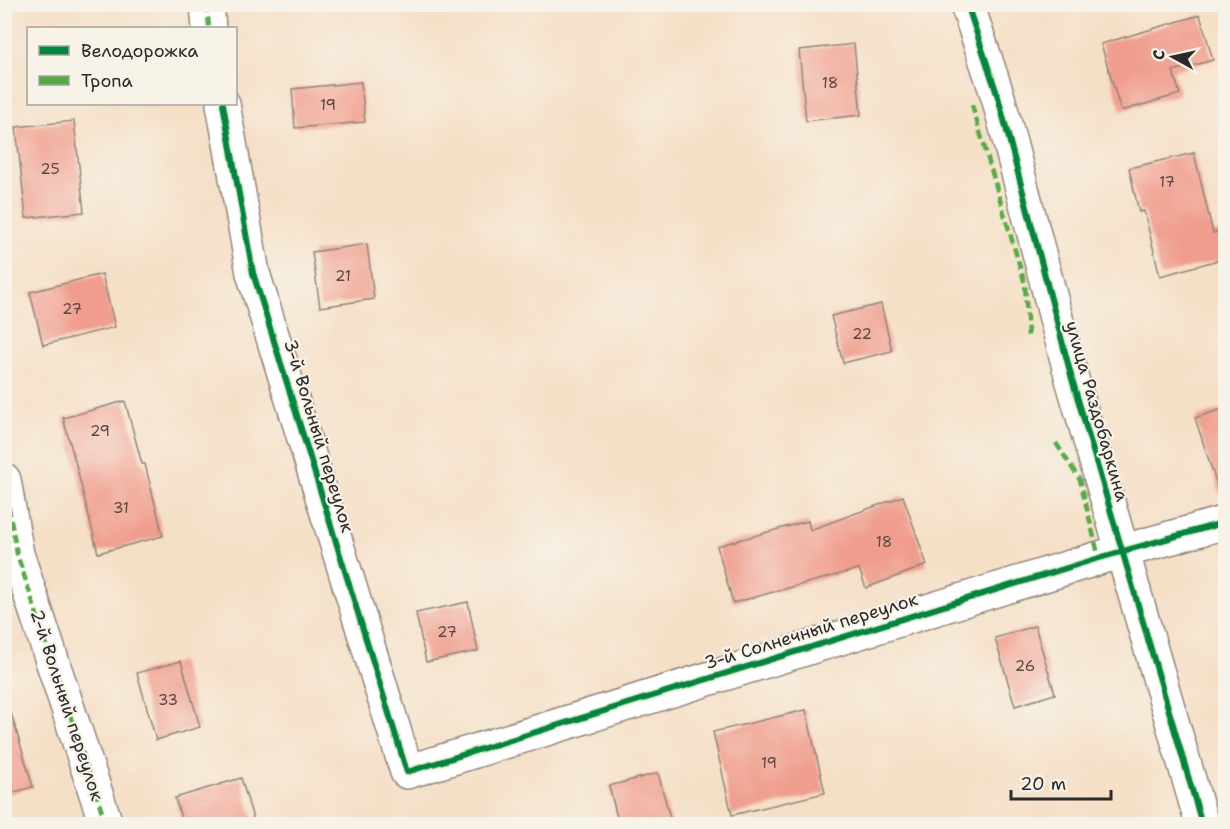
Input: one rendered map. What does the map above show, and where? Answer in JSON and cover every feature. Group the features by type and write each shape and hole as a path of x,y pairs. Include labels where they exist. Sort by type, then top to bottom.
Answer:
{"street":[{"path":"207,4 209,27"},
{"name":"улица Раздобаркина","path":"967,4 998,97 1072,379 1202,825"},
{"name":"3-й Вольный переулок","path":"223,105 253,273 407,772"},
{"name":"2-й Вольный переулок","path":"4,480 16,554 106,825"},
{"name":"3-й Солнечный переулок","path":"407,772 1121,552 1226,522"}],"building":[{"path":"1200,15 1213,60 1173,71 1180,94 1121,111 1101,44"},
{"path":"854,44 861,115 806,121 799,50"},
{"path":"361,82 365,122 295,128 292,89"},
{"path":"74,121 84,212 26,218 16,127"},
{"path":"1194,153 1213,233 1222,231 1226,245 1226,258 1160,276 1144,211 1139,212 1129,168"},
{"path":"367,244 374,299 320,307 312,252"},
{"path":"102,274 115,327 43,345 30,292"},
{"path":"881,304 892,351 843,363 831,316"},
{"path":"125,401 142,464 145,464 163,536 98,553 63,418"},
{"path":"1226,408 1226,493 1220,494 1195,418"},
{"path":"903,496 927,565 866,588 859,569 733,603 717,546 808,521 810,530"},
{"path":"468,602 478,651 426,662 416,613"},
{"path":"1035,626 1055,694 1015,706 995,638"},
{"path":"181,661 200,727 156,740 137,673"},
{"path":"806,710 825,793 732,815 713,732"},
{"path":"11,713 33,787 4,795 4,714"},
{"path":"658,773 672,825 619,825 609,786"},
{"path":"241,778 255,825 183,825 175,798"}],"marked path":[{"path":"207,4 209,27"},
{"path":"972,105 1025,284 1028,337"},
{"path":"1056,443 1080,480 1099,558"},
{"path":"4,480 17,554 106,824"}],"cycle path":[{"path":"967,4 998,97 1072,379 1202,824"},
{"path":"223,105 253,273 407,772 1099,558 1226,522"}]}
